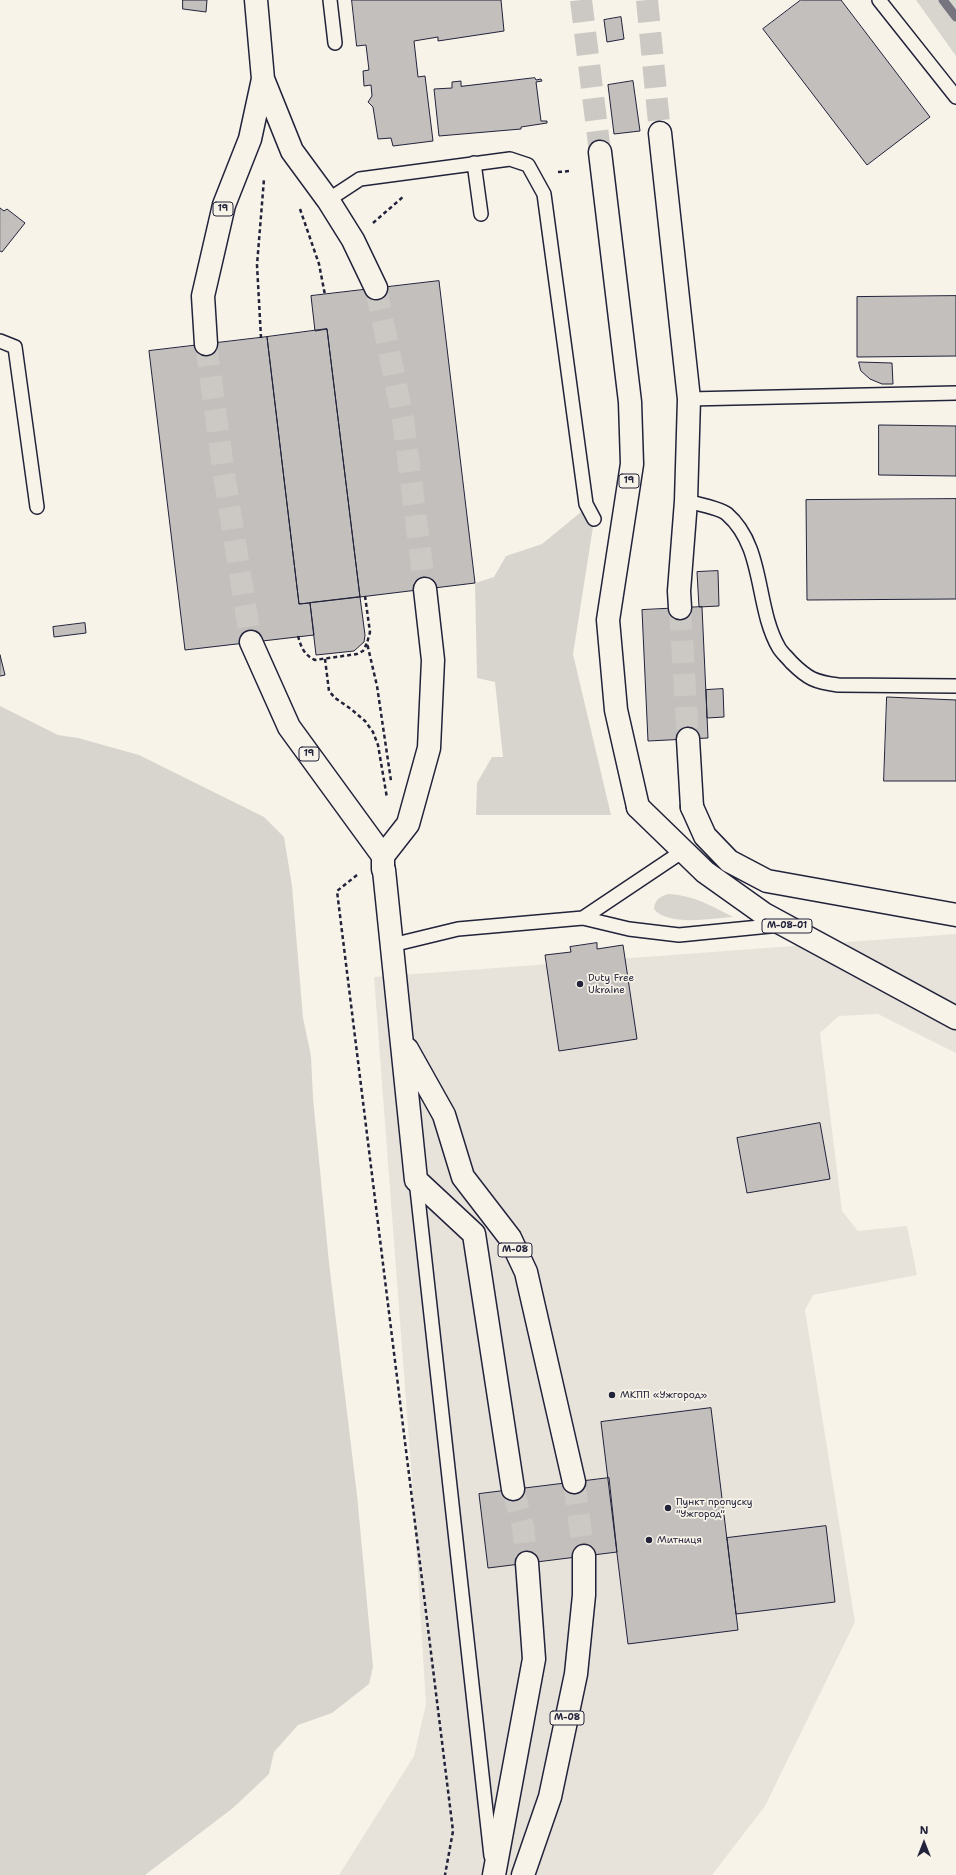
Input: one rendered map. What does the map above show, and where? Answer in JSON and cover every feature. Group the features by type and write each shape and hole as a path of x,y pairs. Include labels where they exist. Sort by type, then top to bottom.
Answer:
{"main road":[{"name":"19","path":"256,0 263,79 292,151 328,200 353,240 376,288"},
{"name":"19","path":"206,344 203,296 224,205 250,139 263,79"},
{"path":"660,133 689,399 686,500 679,591 680,608"},
{"name":"19","path":"600,152 630,402 632,464 608,620 616,710 638,807"},
{"path":"383,863 408,824 429,748 433,660 425,589"},
{"name":"19","path":"251,642 289,727 383,863"},
{"path":"688,739 692,807 704,836 730,861 767,881 956,915"},
{"name":"М-08-01","path":"638,807 704,872 764,914 956,1018"},
{"name":"М-08","path":"383,863 403,1041 416,1180"},
{"name":"М-08","path":"403,1041 444,1115 463,1177 510,1238 526,1272 574,1482"},
{"path":"416,1180 474,1234 513,1489"},
{"name":"М-08","path":"523,1875 550,1797 576,1674 584,1595 584,1556"},
{"path":"494,1875 534,1659 526,1563"}],"lane":[{"path":"330,0 335,43"},
{"path":"879,0 956,97"},
{"path":"328,200 360,179 510,158 528,165 544,194 586,504 594,519"},
{"path":"474,163 481,214"},
{"path":"0,341 15,347 37,507"},
{"path":"689,399 956,394"},
{"path":"686,500 726,513 745,537 758,574 765,614 779,649 803,675 819,682 838,686 956,686"},
{"path":"583,918 683,851"},
{"path":"392,945 458,929 583,918 629,929 679,934 784,924"},
{"path":"416,1180 494,1875"}],"path":[{"path":"261,338 257,265 262,195"},
{"path":"298,202 319,264 325,294"},
{"path":"298,636 302,650 314,660 357,654 362,651 367,643 370,632 365,596"},
{"path":"367,643 377,686 392,788"},
{"path":"325,659 329,691 335,698 352,709 365,721 373,732 378,745 388,805"},
{"path":"383,863 337,890 453,1831 445,1875"}],"shaded area":[{"path":"916,0 956,0 956,56"},
{"path":"581,512 593,527 573,654 611,815 476,815 477,783 492,757 503,757 495,682 477,678 475,583 494,577 506,556 542,544"},
{"path":"0,706 58,735 78,738 139,755 264,817 284,837 292,886 303,1018 311,1056 313,1098 329,1263 357,1495 373,1667 369,1684 332,1713 298,1725 274,1752 269,1774 233,1808 145,1875 0,1875"},
{"path":"668,894 686,896 710,905 733,917 703,920 680,920 669,918 661,915 654,909 655,903 658,899"},
{"name":"МКПП «Ужгород»","path":"956,934 956,1053 878,1014 839,1016 820,1033 842,1211 858,1231 907,1226 917,1275 813,1295 805,1310 855,1622 765,1806 712,1875 339,1875 414,1756 426,1704 412,1480 374,977"}],"building":[{"path":"183,0 207,0 206,12 183,9"},
{"path":"352,0 501,0 504,31 438,41 438,37 414,41 418,77 425,76 433,141 393,146 391,138 378,139 373,107 368,102 372,96 371,85 364,86 363,71 369,70 366,45 357,46"},
{"path":"801,0 841,0 930,117 867,165 763,29"},
{"path":"621,17 624,39 607,42 604,20"},
{"path":"535,78 536,80 541,79 542,81 536,82 541,121 547,121 547,123 521,127 521,129 439,136 434,89 452,88 452,82 461,81 461,86"},
{"path":"633,81 640,131 614,134 608,85"},
{"path":"0,208 4,211 7,209 25,223 2,252 0,251"},
{"path":"439,281 475,583 360,597 327,329 315,331 311,296"},
{"path":"956,296 956,356 857,357 857,297"},
{"path":"327,329 360,597 299,604 267,337"},
{"path":"267,337 299,604 310,603 314,635 185,650 149,351"},
{"path":"859,362 892,363 893,384 882,384 870,379 861,371"},
{"path":"879,425 956,426 956,476 879,475"},
{"path":"956,499 956,599 807,600 806,500"},
{"path":"718,571 719,606 699,607 697,572"},
{"path":"360,597 365,635 364,642 354,651 316,655 310,603"},
{"path":"702,607 708,738 648,741 642,610"},
{"path":"85,623 86,633 54,637 53,627"},
{"path":"0,655 5,675 0,676"},
{"path":"723,689 724,717 707,718 706,690"},
{"path":"887,697 956,700 956,781 884,781"},
{"path":"597,943 597,949 623,945 637,1039 559,1051 545,955 571,952 570,947"},
{"path":"820,1123 830,1179 747,1193 737,1138"},
{"name":"Пункт пропуску \"Ужгород\"","path":"711,1408 738,1630 628,1644 601,1422"},
{"path":"609,1478 617,1552 488,1568 479,1494"},
{"path":"826,1526 835,1602 736,1614 727,1538"}],"waterway":[{"path":"943,0 956,17"}],"tunnel":[{"path":"581,0 600,152"},
{"path":"647,0 660,133"},
{"path":"376,288 403,419 425,589"},
{"path":"206,344 224,474 251,642"},
{"path":"680,608 688,739"},
{"path":"574,1482 584,1556"},
{"path":"513,1489 523,1527 527,1563"}],"place":[{"name":"Duty Free Ukraine","path":"580,984"},
{"name":"МКПП «Ужгород»","path":"612,1395"},
{"name":"Пункт пропуску \"Ужгород\"","path":"668,1508"},
{"name":"Митниця","path":"649,1540"}]}
